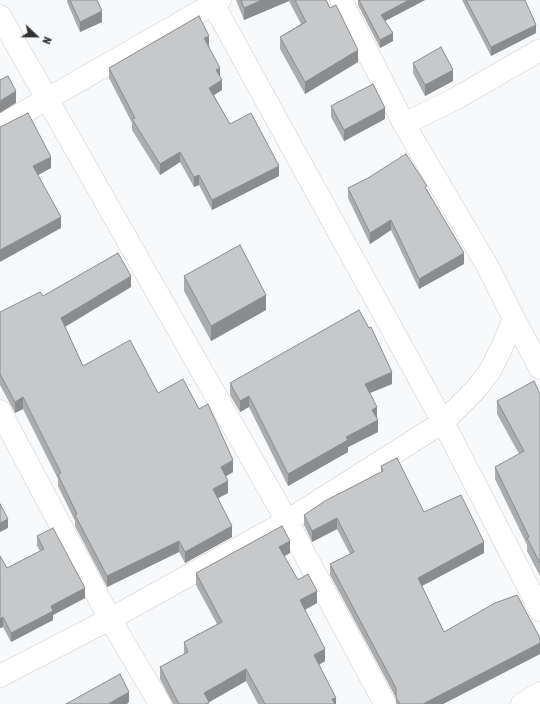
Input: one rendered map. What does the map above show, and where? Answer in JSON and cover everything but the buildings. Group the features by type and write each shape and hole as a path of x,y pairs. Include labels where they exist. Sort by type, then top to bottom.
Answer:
{"street":[{"path":"341,0 404,124 488,267 540,368"},
{"path":"0,126 215,1 443,422 540,610"},
{"path":"0,16 286,521 386,704"},
{"path":"404,124 455,99 540,50"},
{"path":"0,676 110,619 286,521 443,422 476,389 490,370 514,319"},
{"path":"0,411 110,619 160,704"},
{"path":"522,704 540,694"}]}
